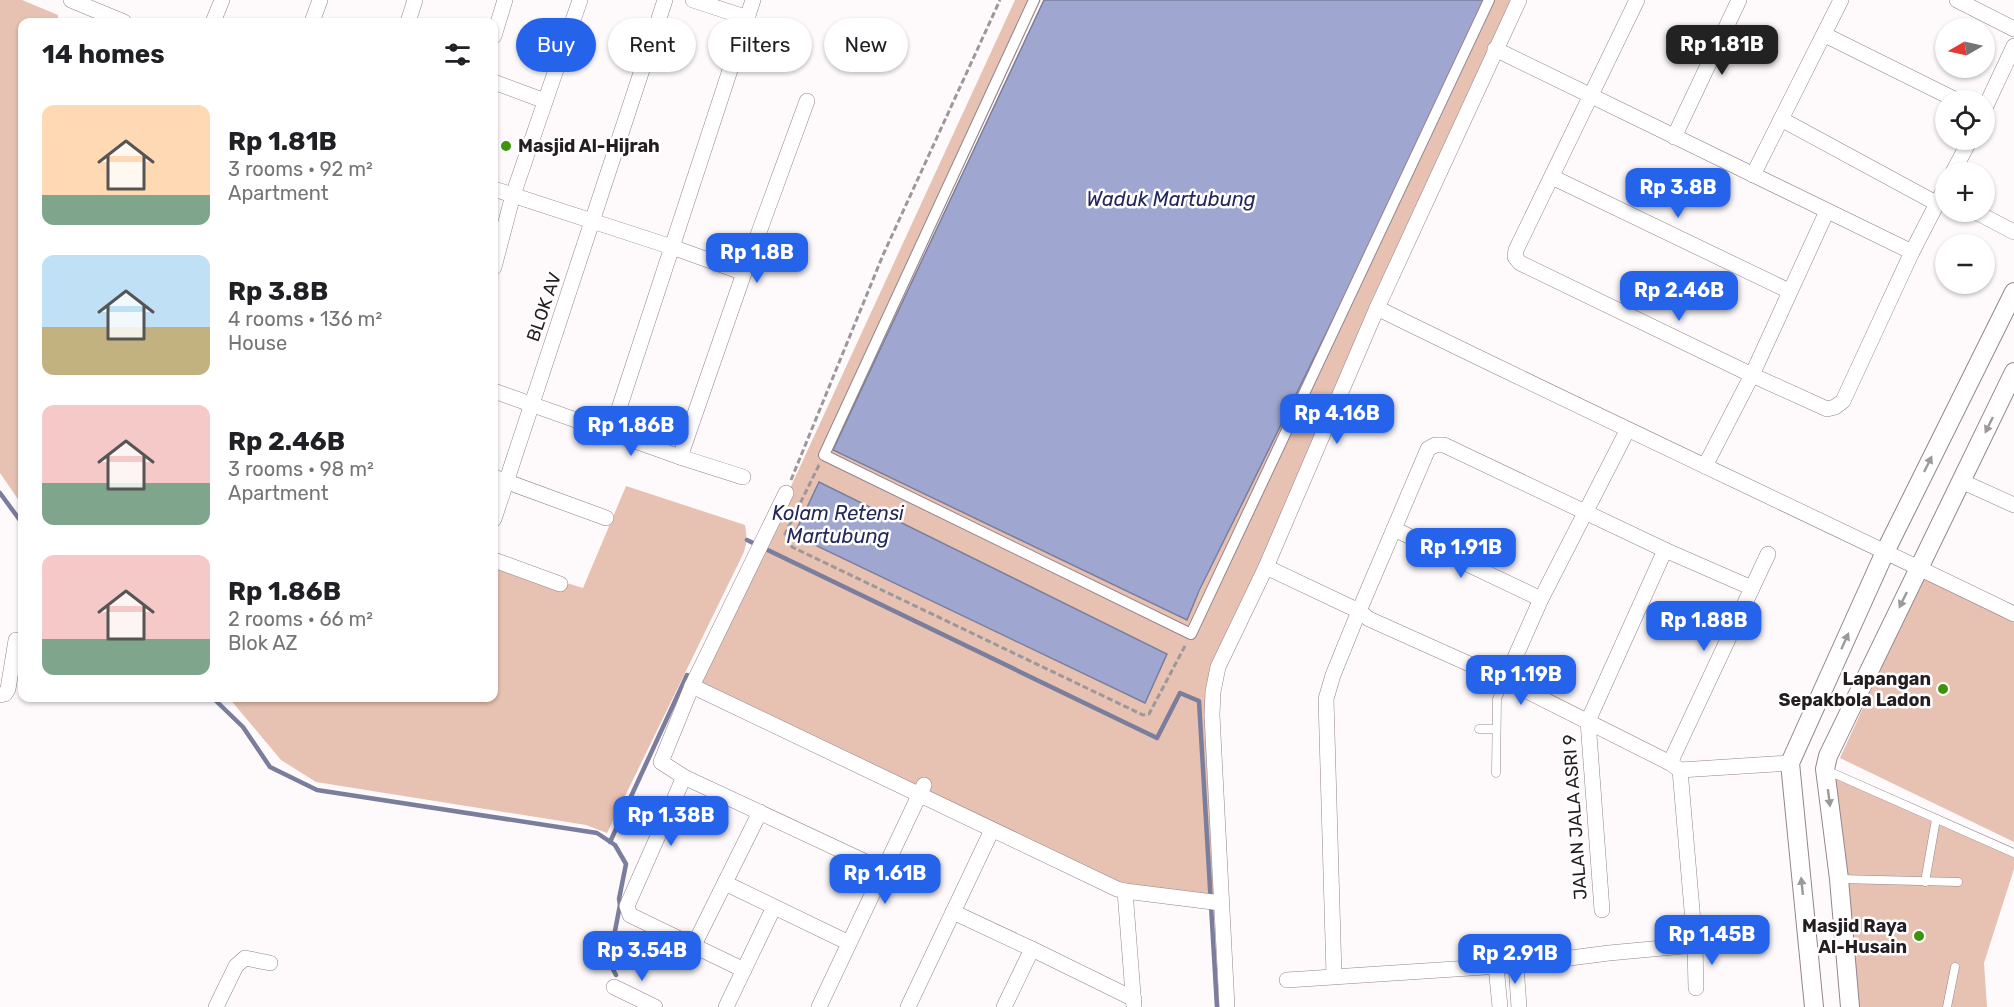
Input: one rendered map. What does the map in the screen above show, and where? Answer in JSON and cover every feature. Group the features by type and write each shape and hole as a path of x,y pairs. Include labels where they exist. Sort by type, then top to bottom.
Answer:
{"street":[{"path":"71,0 114,18"},
{"path":"215,18 222,0"},
{"path":"313,18 320,0"},
{"path":"409,18 415,0"},
{"path":"498,22 504,0"},
{"path":"498,252 513,195 580,0"},
{"name":"BLOK AV","path":"500,479 532,404 665,0"},
{"path":"693,0 748,18 753,0"},
{"path":"1034,0 824,455 1191,634 1489,0"},
{"path":"1227,1007 1214,902 1212,715 1213,692 1218,667 1266,567 1377,308 1519,0"},
{"path":"1637,0 1516,250 1515,257 1520,263 1752,375 1827,408 1834,407 1843,401 1912,252 1935,208"},
{"path":"1674,137 1739,0"},
{"path":"1753,175 1841,0"},
{"path":"1957,0 2014,29"},
{"path":"1825,35 1936,90"},
{"path":"1993,90 2014,46"},
{"path":"1495,49 1912,252"},
{"path":"611,433 730,72"},
{"path":"498,83 545,101"},
{"path":"680,457 807,101"},
{"path":"1781,119 1935,192"},
{"path":"1552,177 1789,291"},
{"path":"498,190 744,273"},
{"path":"1706,466 1752,375 1827,211"},
{"path":"1995,222 2014,232"},
{"path":"1814,1007 1790,763 1885,552 2013,298"},
{"path":"1377,308 1627,431 1706,466 2014,614"},
{"path":"1850,1007 1839,879 1825,769 1835,739 2014,372"},
{"path":"498,392 743,477"},
{"path":"1505,680 1541,599 1627,431"},
{"path":"1334,975 1326,699 1333,675 1359,611 1428,449 1435,445 1444,445 1665,550 1752,588"},
{"path":"500,479 606,518"},
{"path":"1961,481 2014,505"},
{"path":"786,493 694,681 661,760 663,764 684,777 883,870"},
{"path":"1394,529 1541,599"},
{"path":"1588,721 1665,550"},
{"path":"1696,988 1695,945 1675,766 1768,554"},
{"path":"498,561 560,584"},
{"path":"1266,567 1359,611 1369,619 1505,680 1675,766 1790,763"},
{"path":"0,695 5,694 8,689 16,640"},
{"path":"694,681 921,789 992,830 1125,891 1214,902"},
{"name":"JALAN JALA ASRI 9","path":"1588,721 1602,910"},
{"path":"684,777 627,906 627,911 630,915 744,970"},
{"path":"819,1007 921,789"},
{"path":"694,945 760,812"},
{"path":"908,1007 992,830"},
{"path":"725,883 849,943"},
{"path":"1125,891 1134,1003"},
{"path":"726,1007 774,907"},
{"path":"953,912 1134,1003"},
{"path":"1287,980 1334,975 1516,965 1695,945"},
{"path":"1004,1007 1032,950"},
{"path":"216,1007 236,966 244,958 270,963"},
{"path":"1516,965 1519,1007"},
{"path":"1496,966 1500,1007"},
{"path":"614,987 656,1007"}],"lane":[{"path":"1496,773 1497,699 1505,680"},
{"path":"1479,729 1495,729"},
{"path":"1825,769 2014,853"},
{"path":"1925,882 1936,819"},
{"path":"1839,879 1958,882"},
{"path":"1947,1007 1955,967"}],"path":[{"path":"786,493 883,255 1000,0"},
{"path":"824,455 785,534 792,547 1143,715 1149,714 1191,634"}],"shaded area":[{"path":"0,0 22,0 58,15 58,18 18,18 18,499 0,473"},
{"path":"1015,0 1041,0 833,450 1186,620 1485,0 1520,0 1205,691 1216,908 1127,898 699,686"},
{"path":"626,486 745,525 747,540 744,552 607,833 586,825 316,782 281,760 232,702 498,702 498,562 583,588"},
{"name":"Lapangan Sepakbola Ladon","path":"1923,577 2014,621 2014,842 1840,758"},
{"path":"1834,776 2014,856 2014,869 1984,963 1987,1007 1853,1007"}],"water":[{"name":"Waduk Martubung","path":"1044,0 1484,0 1346,293 1199,591 1187,620 833,450"},
{"name":"Kolam Retensi Martubung","path":"819,482 1167,654 1145,703 794,535"}],"waterway":[{"path":"0,493 18,518"},
{"path":"747,540 1157,738 1180,693 1199,701 1217,1007"},
{"path":"610,842 687,675 693,678"},
{"path":"217,702 243,727 270,767 317,790 597,833 615,845 626,864 609,962 616,975"}],"place":[{"name":"Masjid Al-Hijrah","path":"506,146"},
{"name":"Lapangan Sepakbola Ladon","path":"1943,689"},
{"name":"Masjid Raya Al-Husain","path":"1919,936"}]}
